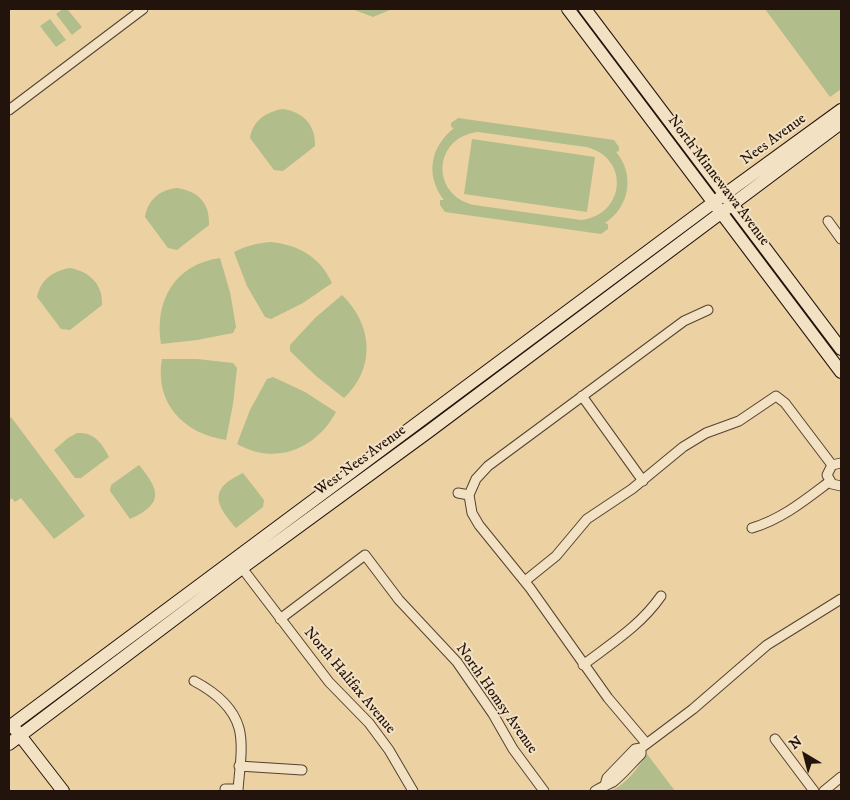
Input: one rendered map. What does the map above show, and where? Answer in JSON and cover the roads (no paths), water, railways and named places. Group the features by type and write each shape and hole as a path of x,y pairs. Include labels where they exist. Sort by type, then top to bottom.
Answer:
{"main road":[{"name":"North Minnewawa Avenue","path":"568,9 841,372"},
{"name":"North Minnewawa Avenue","path":"586,9 841,350"},
{"path":"589,36 600,28"},
{"name":"Nees Avenue","path":"729,200 841,110"},
{"name":"Nees Avenue","path":"729,200 841,123"},
{"name":"West Nees Avenue","path":"10,724 528,340 729,200"},
{"name":"West Nees Avenue","path":"9,744 242,568 428,432 718,208"},
{"path":"428,432 446,411 526,351 529,346 528,340"},
{"path":"10,724 63,791"}],"street":[{"path":"9,110 143,9"},
{"path":"828,221 841,239"},
{"path":"644,746 583,665 525,581 479,525 472,513 469,495 472,486 482,472 684,321 708,310"},
{"path":"582,396 643,481"},
{"path":"525,581 556,556 587,519 643,481 694,439 739,421 776,396 785,403 832,465"},
{"path":"832,465 841,463"},
{"path":"832,465 827,475 829,482 841,486"},
{"path":"752,528 783,515 829,482"},
{"path":"458,493 469,495"},
{"name":"North Homsy Avenue","path":"280,619 366,555 399,600 457,662 493,714 513,749 544,791"},
{"name":"North Halifax Avenue","path":"242,568 329,682 368,723 389,750 413,791"},
{"path":"583,665 649,613 661,596"},
{"path":"595,791 604,784 607,778 636,749 644,746 693,709 767,645 841,598"},
{"path":"194,681 218,696 238,727 240,739 238,790 225,789"},
{"path":"775,739 814,791"},
{"path":"239,766 302,770"},
{"path":"824,791 841,776"}]}
